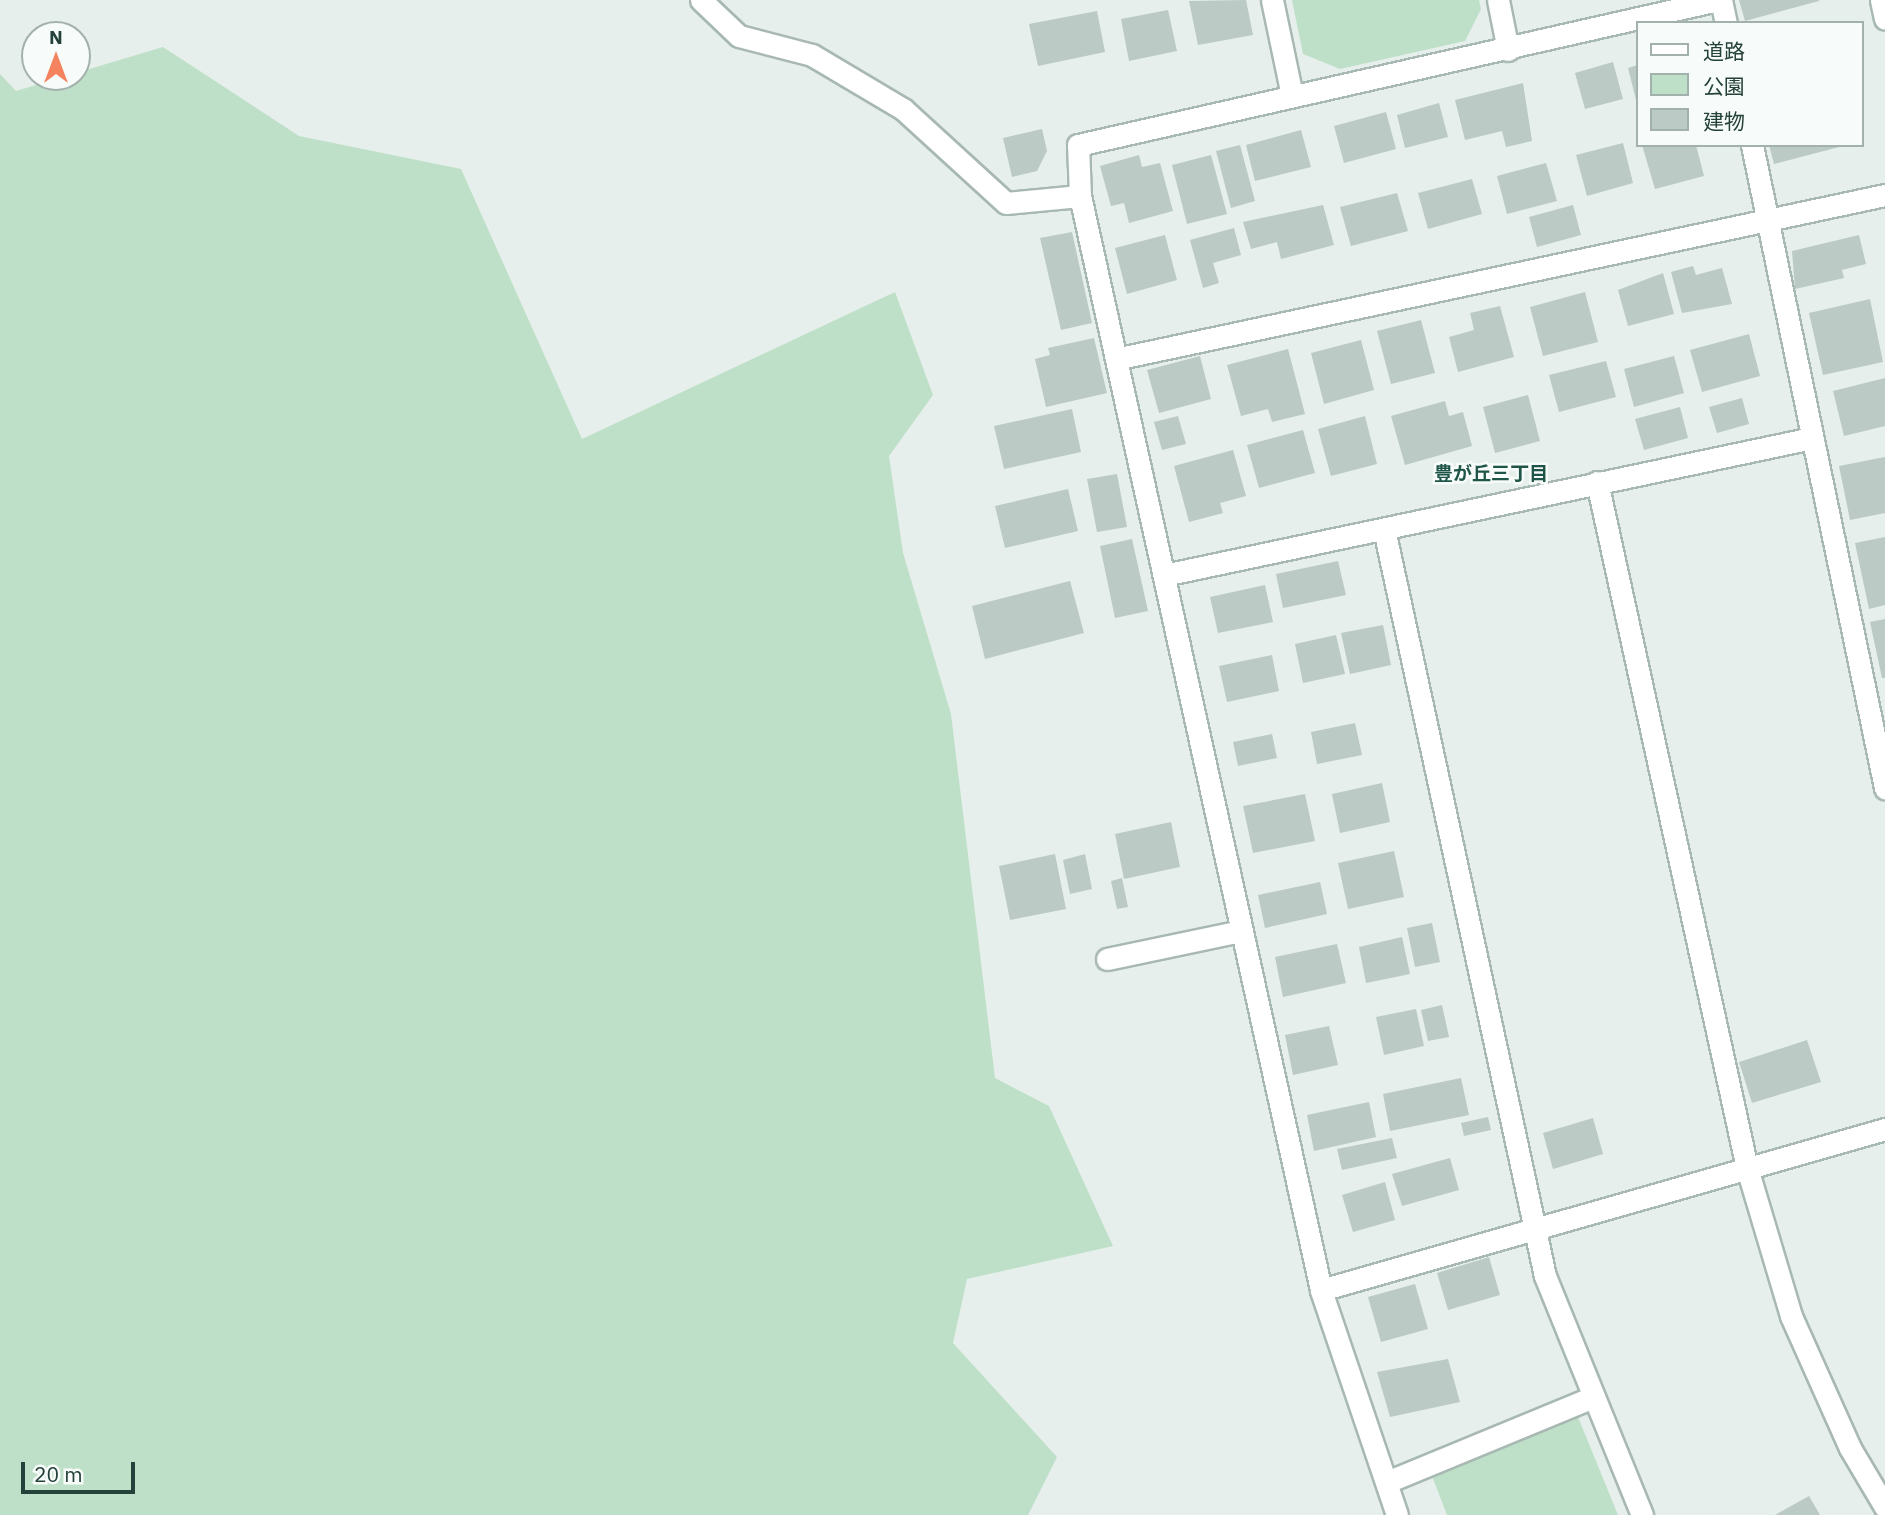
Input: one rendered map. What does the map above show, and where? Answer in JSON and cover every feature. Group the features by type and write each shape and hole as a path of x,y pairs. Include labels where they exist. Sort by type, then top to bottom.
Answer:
{"street":[{"path":"701,0 739,36 812,55 903,109 1006,203 1080,196"},
{"path":"1272,0 1292,96"},
{"path":"1498,0 1508,50"},
{"path":"1397,1515 1321,1290 1164,575 1120,358 1080,196 1078,145 1720,0 1725,21"},
{"path":"1881,0 1885,19"},
{"path":"1752,147 1885,788"},
{"path":"1120,358 1885,195"},
{"path":"1164,575 1812,438"},
{"path":"1597,482 1747,1168 1790,1316 1885,1507"},
{"path":"1384,529 1545,1276 1591,1398 1642,1515"},
{"path":"1107,959 1241,931"},
{"path":"1321,1290 1885,1129"},
{"path":"1387,1482 1591,1398"}],"green space":[{"path":"1292,0 1479,0 1481,9 1465,41 1340,69 1303,54"},
{"path":"163,47 299,136 461,169 582,439 895,292 933,395 889,456 903,553 951,714 995,1078 1049,1106 1113,1246 967,1279 953,1343 1057,1457 1028,1515 0,1515 0,74 16,91 91,91 91,69"},
{"path":"1578,1417 1618,1515 1447,1515 1432,1476"}],"building":[{"path":"1246,0 1253,35 1198,45 1189,1"},
{"path":"1739,0 1819,0 1819,1 1745,21"},
{"path":"1168,10 1177,51 1129,61 1121,19"},
{"path":"1097,11 1105,52 1038,66 1029,24"},
{"path":"1613,62 1623,99 1585,109 1575,73"},
{"path":"1636,66 1636,100 1628,68"},
{"path":"1523,83 1532,141 1506,147 1502,131 1465,140 1455,100"},
{"path":"1439,103 1448,137 1405,148 1397,115"},
{"path":"1386,112 1396,149 1344,163 1334,126"},
{"path":"1042,129 1047,151 1037,171 1012,177 1003,138"},
{"path":"1301,130 1311,167 1255,181 1246,145"},
{"path":"1623,143 1633,183 1587,196 1576,155"},
{"path":"1240,145 1255,201 1231,208 1216,151"},
{"path":"1643,147 1697,147 1704,176 1655,189"},
{"path":"1770,147 1839,147 1774,164"},
{"path":"1139,155 1142,167 1160,163 1173,211 1129,223 1124,203 1111,206 1100,166"},
{"path":"1211,155 1227,214 1187,224 1172,165"},
{"path":"1546,163 1557,201 1507,214 1497,176"},
{"path":"1472,179 1482,214 1428,229 1418,193"},
{"path":"1397,193 1408,231 1351,246 1340,207"},
{"path":"1323,205 1334,245 1281,259 1277,242 1251,249 1243,222"},
{"path":"1573,205 1581,235 1537,247 1529,217"},
{"path":"1234,228 1241,255 1213,263 1219,283 1203,288 1190,240"},
{"path":"1072,232 1092,323 1061,330 1040,238"},
{"path":"1165,235 1177,280 1127,294 1115,248"},
{"path":"1859,235 1866,264 1842,270 1844,278 1795,289 1792,251"},
{"path":"1693,266 1696,275 1722,268 1732,304 1682,313 1671,272"},
{"path":"1663,273 1674,314 1628,326 1618,290"},
{"path":"1585,292 1598,342 1543,356 1530,307"},
{"path":"1870,299 1883,362 1823,375 1809,313"},
{"path":"1500,306 1514,357 1458,372 1449,337 1474,330 1470,313"},
{"path":"1421,320 1435,373 1391,384 1377,331"},
{"path":"1749,334 1760,376 1702,392 1690,350"},
{"path":"1094,338 1107,393 1046,407 1035,359 1050,355 1048,348"},
{"path":"1361,340 1374,390 1324,404 1311,353"},
{"path":"1288,349 1305,414 1272,422 1268,409 1241,416 1227,365"},
{"path":"1200,356 1211,399 1159,413 1147,370"},
{"path":"1674,356 1684,393 1634,407 1624,369"},
{"path":"1606,361 1616,397 1559,412 1549,375"},
{"path":"1885,378 1885,426 1844,436 1833,391"},
{"path":"1528,395 1540,441 1495,453 1483,407"},
{"path":"1742,398 1749,424 1717,433 1709,407"},
{"path":"1445,401 1449,416 1463,412 1472,446 1405,465 1391,416"},
{"path":"1680,407 1688,438 1644,450 1635,419"},
{"path":"1072,409 1081,452 1004,469 994,426"},
{"path":"1178,416 1186,444 1162,450 1154,422"},
{"path":"1365,416 1377,464 1331,476 1318,429"},
{"path":"1303,430 1315,473 1259,488 1247,445"},
{"path":"1233,450 1246,496 1220,503 1223,513 1189,522 1174,466"},
{"path":"1885,457 1885,513 1850,520 1839,466"},
{"path":"1117,474 1127,527 1097,532 1087,479"},
{"path":"1068,489 1078,531 1005,548 995,506"},
{"path":"1885,537 1885,605 1869,609 1855,543"},
{"path":"1132,539 1148,611 1115,618 1100,546"},
{"path":"1338,561 1346,595 1283,608 1276,574"},
{"path":"1070,581 1084,633 985,659 972,606"},
{"path":"1265,585 1273,622 1218,633 1210,597"},
{"path":"1885,619 1885,678 1882,678 1870,622"},
{"path":"1383,625 1391,665 1350,674 1341,633"},
{"path":"1336,635 1345,674 1303,683 1295,644"},
{"path":"1272,655 1279,691 1227,702 1219,666"},
{"path":"1355,723 1362,755 1317,764 1311,732"},
{"path":"1272,734 1277,758 1238,766 1233,742"},
{"path":"1382,783 1390,822 1340,833 1332,794"},
{"path":"1305,794 1315,841 1253,853 1243,806"},
{"path":"1171,822 1180,867 1124,879 1115,834"},
{"path":"1394,851 1404,897 1348,909 1338,863"},
{"path":"1055,854 1066,909 1010,920 999,866"},
{"path":"1085,854 1092,889 1070,894 1063,860"},
{"path":"1122,878 1128,907 1117,909 1111,881"},
{"path":"1320,882 1327,914 1265,928 1258,895"},
{"path":"1432,923 1440,962 1415,967 1407,928"},
{"path":"1402,937 1410,974 1366,983 1359,947"},
{"path":"1337,944 1346,983 1283,997 1275,957"},
{"path":"1442,1005 1449,1037 1428,1041 1421,1010"},
{"path":"1416,1009 1424,1046 1384,1055 1376,1017"},
{"path":"1329,1026 1338,1065 1293,1075 1285,1035"},
{"path":"1807,1040 1821,1082 1752,1103 1739,1062"},
{"path":"1461,1078 1469,1115 1390,1131 1383,1094"},
{"path":"1369,1102 1376,1137 1314,1151 1307,1115"},
{"path":"1488,1117 1491,1130 1464,1136 1461,1123"},
{"path":"1593,1118 1603,1154 1553,1169 1543,1133"},
{"path":"1392,1138 1397,1158 1342,1170 1337,1149"},
{"path":"1450,1158 1459,1190 1402,1206 1392,1174"},
{"path":"1385,1182 1395,1220 1353,1232 1342,1195"},
{"path":"1489,1257 1500,1295 1448,1310 1437,1273"},
{"path":"1415,1284 1428,1329 1381,1342 1368,1297"},
{"path":"1448,1359 1460,1402 1390,1417 1377,1372"},
{"path":"1809,1496 1820,1515 1775,1515"}],"district":[{"name":"豊が丘三丁目","path":"1491,474"}]}
